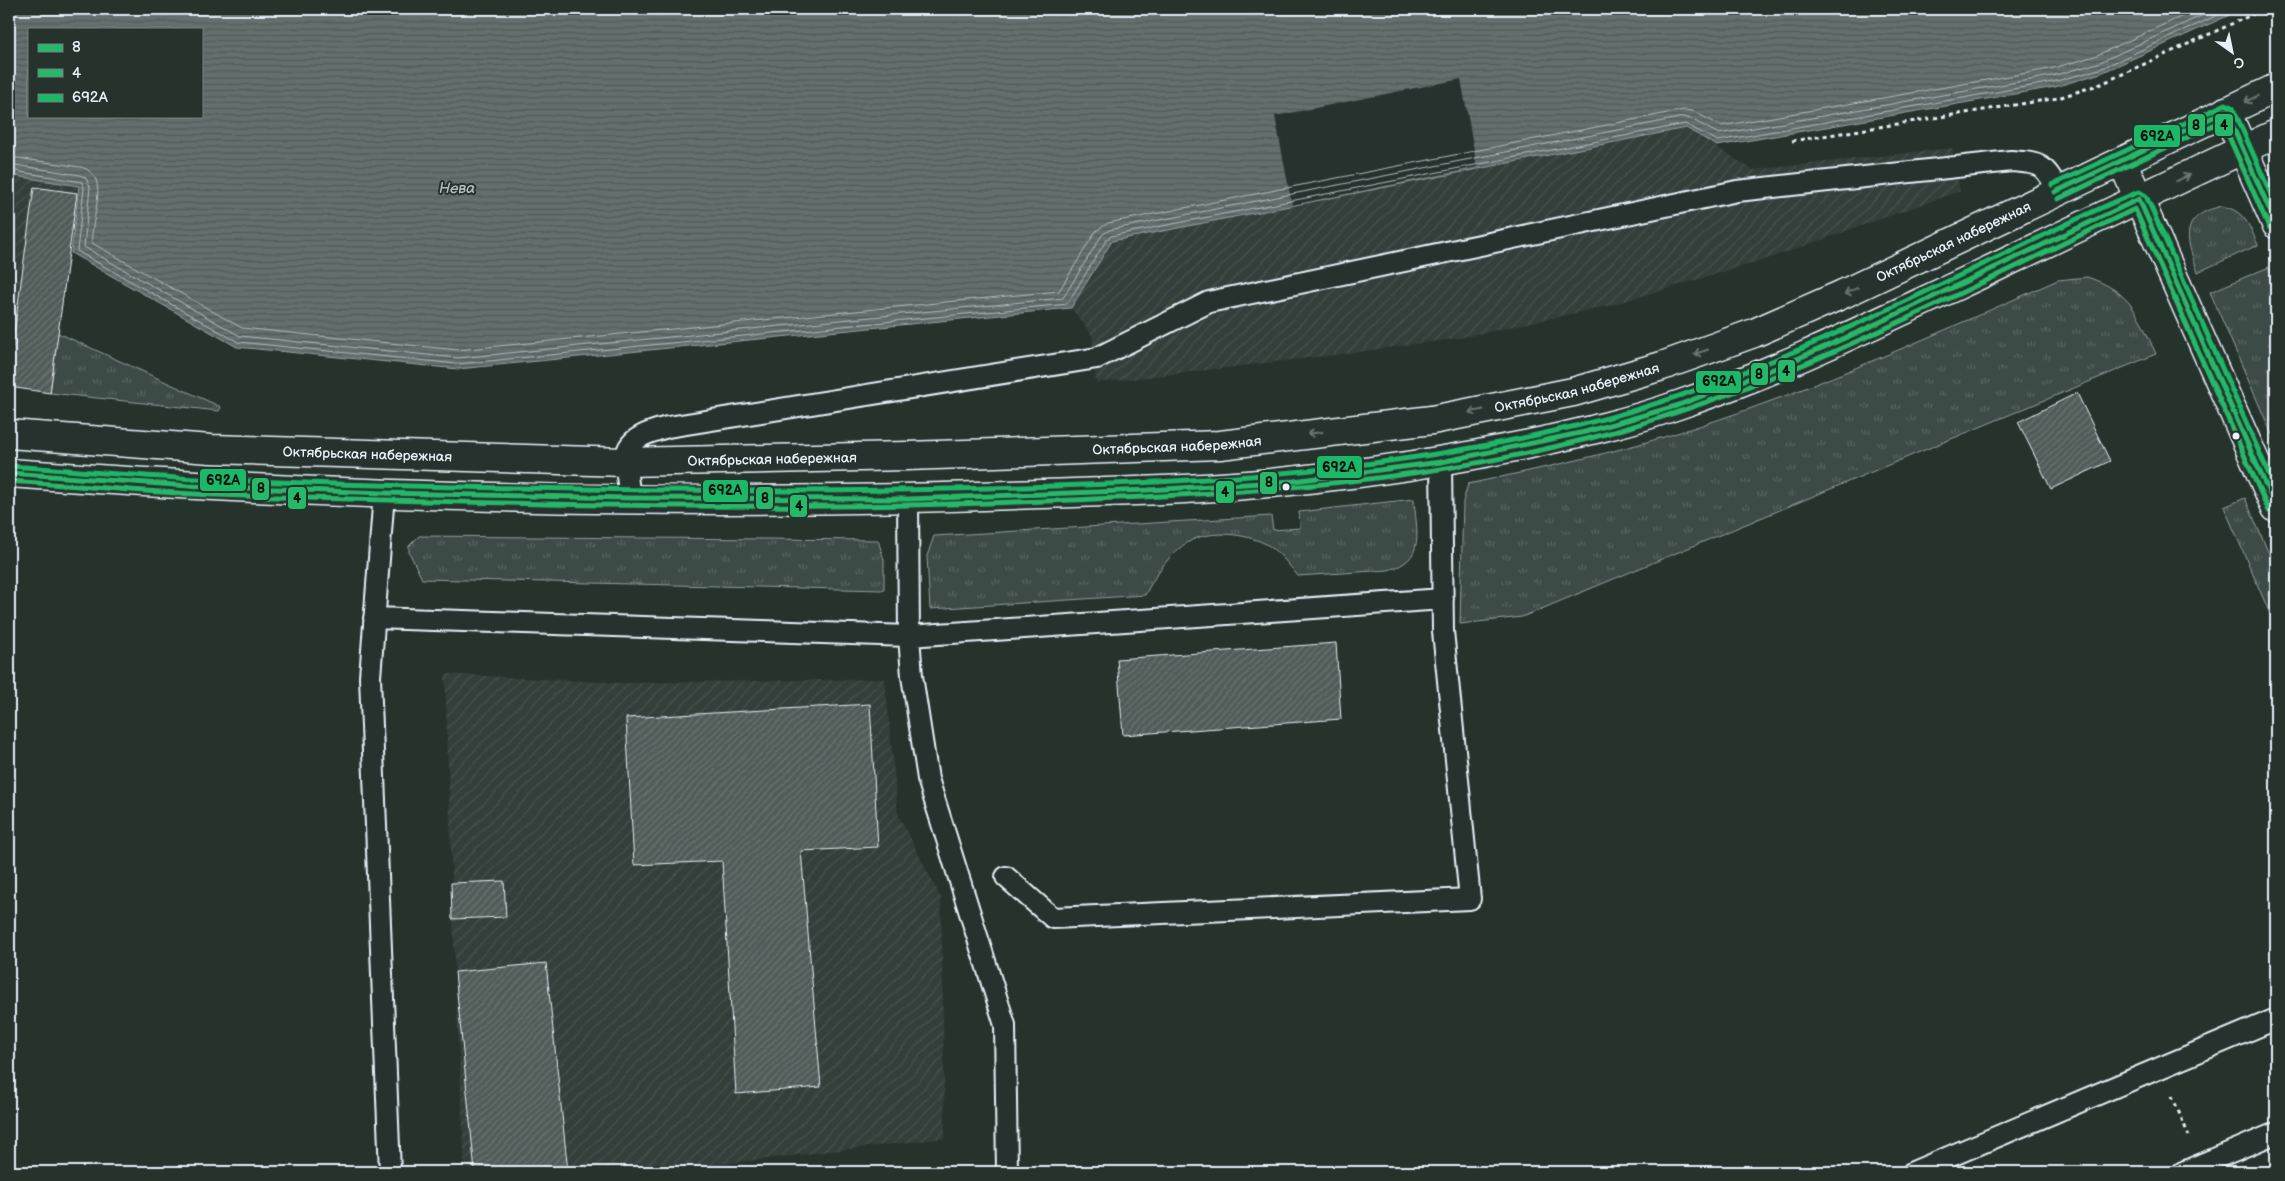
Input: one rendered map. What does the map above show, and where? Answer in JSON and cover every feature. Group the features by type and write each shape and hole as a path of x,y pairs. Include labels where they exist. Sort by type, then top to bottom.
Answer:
{"main road":[{"name":"Октябрьская набережная","path":"9,434 221,449 625,462 916,456 1220,445 1432,420 1572,392 1662,366 1754,334 1843,294 2276,88"},
{"path":"2226,111 2276,224"},
{"path":"9,474 189,486 384,494 630,498 908,499 1148,490 1294,481 1441,462 1585,432 1676,406 1776,368 1861,331 2276,134"},
{"path":"2122,161 2276,508"}],"lane":[{"path":"630,498 625,462 628,446 644,433 668,426 1097,358 1209,302 1737,191 2011,161 2034,162 2046,170 2059,191"},
{"path":"1006,878 1053,918 1470,898 1443,630 1441,462"},
{"path":"384,494 370,677 390,1172"},
{"path":"908,499 909,636 912,676 928,779 1005,1025 1007,1172"},
{"path":"374,618 909,636 1443,599"},
{"path":"1913,1172 2276,1019"},
{"path":"2183,1172 2276,1133"}],"path":[{"path":"1792,141 2058,98 2101,84 2264,9"},
{"path":"2160,1068 2202,1164"}],"shaded area":[{"path":"1686,128 1753,170 1952,148 1960,191 1764,260 1608,306 1459,338 1343,354 1096,383 1092,335 1071,308 1112,241"},
{"path":"9,175 79,186 50,393 9,387"},
{"path":"445,674 622,683 885,679 898,814 941,898 945,1138 653,1172 465,1172 455,972"}],"green space":[{"path":"2222,206 2230,208 2241,215 2249,225 2258,245 2198,272 2190,249 2189,230 2192,222 2198,216 2208,210"},
{"path":"2269,267 2276,283 2276,444 2210,292"},
{"path":"2087,277 2102,283 2124,297 2138,316 2156,354 1522,617 1460,624 1463,502 1468,484 1553,466 1693,428 1832,378 2058,280"},
{"path":"58,333 221,407 219,411 50,393"},
{"path":"2245,498 2276,570 2276,628 2224,507"},
{"path":"1414,499 1417,533 1414,552 1409,559 1388,570 1298,576 1278,553 1264,543 1238,535 1219,534 1192,540 1177,550 1159,571 1145,595 930,609 927,556 934,536 1271,516 1273,530 1300,528 1299,512"},
{"path":"419,536 878,540 884,560 884,590 422,579 409,552 409,546"}],"water":[{"name":"Нева","path":"9,9 2243,9 2101,73 2055,87 1717,146 1686,128 1112,241 1071,308 458,369 237,347 71,253 79,186 9,175"}],"pier":[{"path":"1461,79 1477,167 1292,205 1275,116"}],"building":[{"path":"34,187 77,193 50,393 9,387 9,370"},
{"path":"2077,393 2110,461 2051,489 2018,422"},
{"path":"1336,643 1341,719 1123,735 1117,659"},
{"path":"870,704 878,847 801,851 821,1087 736,1094 722,861 634,865 626,718"},
{"path":"504,881 506,917 452,919 451,883"},
{"path":"546,963 568,1172 475,1172 455,972"}],"transit line":[{"name":"692А","path":"2052,185 2226,104 2233,108 2276,206"},
{"name":"8","path":"2055,192 2226,111 2276,224"},
{"name":"4","path":"2058,199 2222,121 2269,227"},
{"name":"692А","path":"10,466 173,478 268,482 704,491 969,489 1210,479 1336,468 1398,460 1522,438 1637,410 1689,393 1740,374 1841,331 2083,216 2139,192 2146,196 2276,490"},
{"name":"8","path":"9,473 189,486 384,493 630,498 908,499 1148,490 1294,481 1441,462 1585,432 1676,406 1776,368 1861,331 2139,199 2276,508"},
{"name":"4","path":"9,481 171,493 282,497 545,504 781,506 957,504 1161,496 1233,492 1377,478 1449,468 1520,455 1591,438 1662,417 1732,393 1868,336 2135,209 2269,511"}]}
